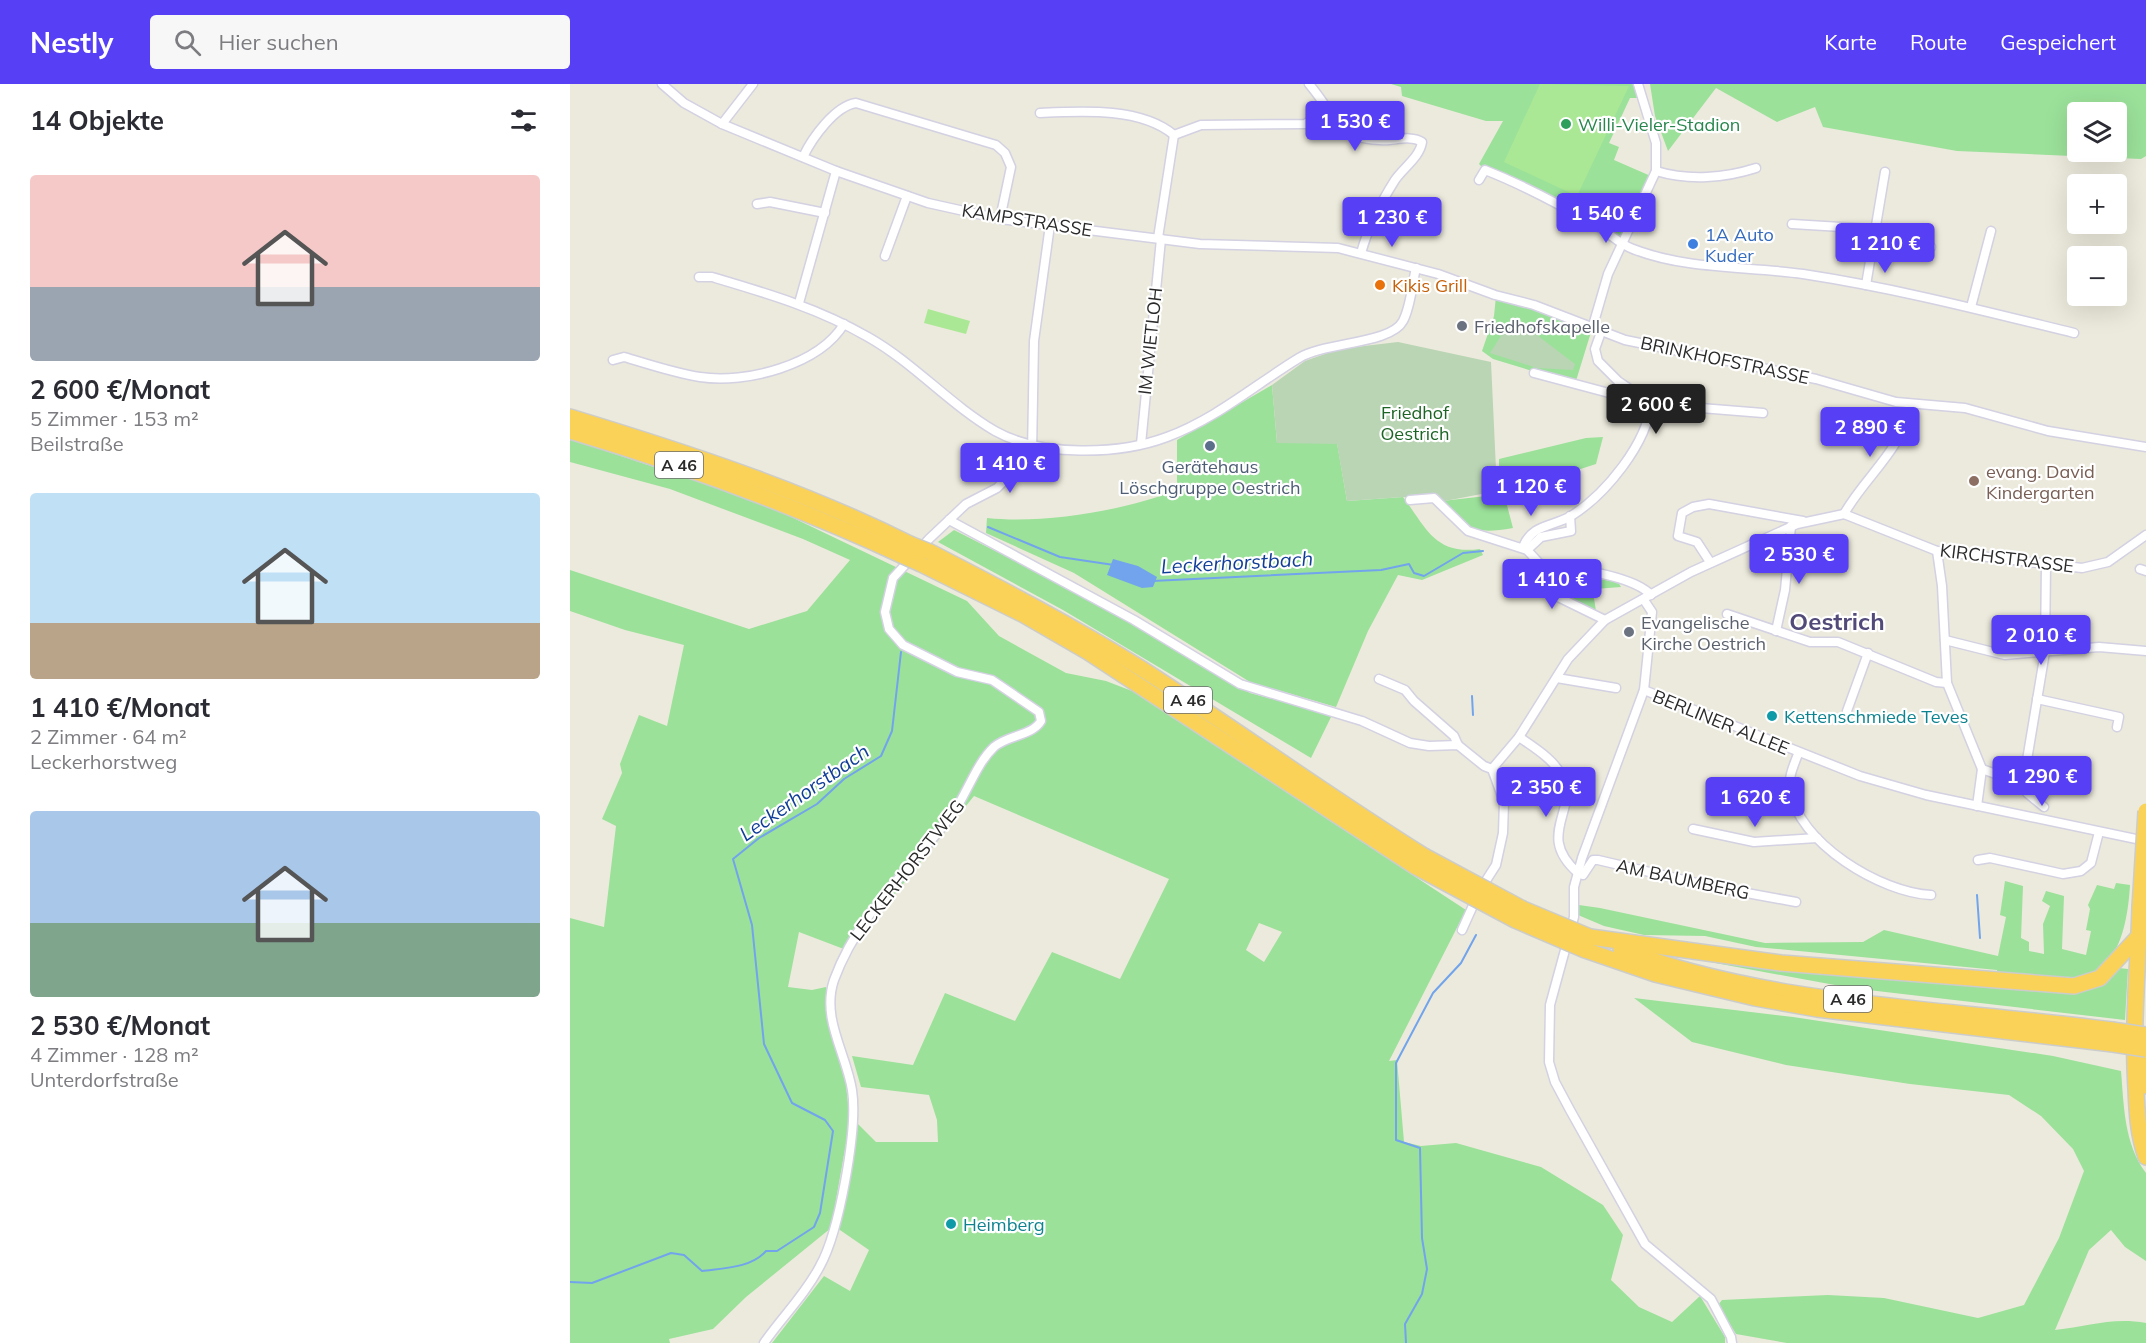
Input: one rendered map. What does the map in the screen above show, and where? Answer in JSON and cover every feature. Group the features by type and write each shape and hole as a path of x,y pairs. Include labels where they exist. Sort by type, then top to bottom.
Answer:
{"highway":[{"name":"A 46","path":"570,417 643,439 771,485 882,530 905,549"},
{"name":"A 46","path":"570,431 725,481 905,549 1026,602 1141,669 1420,861"},
{"path":"643,439 687,441"},
{"path":"851,509 882,530"},
{"name":"A 46","path":"925,558 951,579 1024,615 1163,699 1515,920 1588,944 1655,974 1755,998 1817,1009 2112,1037 2146,1035"},
{"path":"951,579 980,602"},
{"path":"1095,670 1163,699"},
{"path":"2146,811 2134,999 2137,1127 2146,1158"},
{"path":"1588,944 1782,963 2074,986 2100,978 2139,936"},
{"path":"2139,936 2146,957"},
{"path":"2139,936 2146,1086"},
{"name":"A 46","path":"2112,1037 2146,1049"}],"street":[{"name":"KAMPSTRASSE","path":"662,84 684,103 722,124 836,171 907,196 1000,219 1209,245 1314,245 1361,253 1416,268"},
{"path":"722,124 753,84"},
{"path":"1309,84 1336,123 1359,140 1411,139 1422,142 1418,152 1395,179 1368,231 1361,253"},
{"path":"1638,84 1656,143 1656,171 1601,292 1595,349 1598,361 1630,390 1651,402 1707,410 1763,413"},
{"path":"803,157 837,111 847,104 856,103 950,133 974,138 996,145 1005,153 1011,167 1000,219"},
{"path":"1040,113 1104,114 1140,118 1156,123 1174,135 1201,125 1212,124 1305,124 1327,111"},
{"name":"IM WIETLOH","path":"1141,444 1160,238 1174,135"},
{"path":"1656,171 1710,177 1731,176 1756,168"},
{"path":"1479,180 1485,170 1500,176 1553,201 1622,244 1634,249 1695,263 1762,268 1901,290 2074,333"},
{"path":"799,303 836,171"},
{"path":"1866,285 1885,172"},
{"path":"885,256 907,196"},
{"path":"757,204 770,202 825,213"},
{"path":"1792,224 1875,229"},
{"path":"1032,444 1034,341 1050,225"},
{"path":"1971,308 1991,231"},
{"path":"1873,242 1930,247"},
{"path":"699,277 712,277 799,303 844,324 895,354 986,425 1009,438 1032,444 1091,450 1141,444 1185,429 1317,348 1386,336 1396,330 1403,321 1416,268"},
{"name":"BRINKHOFSTRASSE","path":"1416,268 1556,313 1597,331 1625,340 1816,379 1910,405 1965,408 2048,431 2146,447"},
{"path":"613,360 624,357 701,377 752,374 806,360 825,348 844,324"},
{"path":"1534,373 1609,393 1630,390"},
{"path":"1523,548 1534,530 1570,516 1601,493 1628,458 1646,426 1651,402"},
{"path":"1492,769 1518,737 1568,659 1605,620 1710,562 1803,521 1844,513 1895,446 1905,427 1910,405"},
{"name":"LECKERHORSTWEG","path":"764,1343 816,1274 828,1249 836,1221 854,1120 852,1090 831,1019 829,1000 846,952 857,931 891,885 956,809 994,747 1035,728 1041,721 1039,712 992,680 938,665 903,645 889,630 885,612 893,578 966,504 1005,481 1032,453 1032,444"},
{"path":"1410,500 1434,498 1468,531 1523,548 1539,564 1550,588 1558,597 1605,620"},
{"path":"1710,562 1697,542 1678,536 1679,520 1687,510 1709,504 1803,521"},
{"name":"KIRCHSTRASSE","path":"1844,513 1937,551 2082,568 2100,565 2128,549 2146,534"},
{"path":"1523,548 1541,537 1571,531 1570,516"},
{"path":"949,520 1134,620 1240,684 1362,721 1410,743 1429,746 1458,745"},
{"path":"1776,631 1786,582 1791,526"},
{"path":"1937,551 1947,683 1982,769 1977,806"},
{"path":"2044,807 2028,793 2023,784 2045,652 2046,563"},
{"path":"1539,564 1620,577 1640,585 1652,612 1644,690 1574,886 1574,917 1550,1005 1549,1062 1603,1171 1645,1244 1711,1299 1732,1343"},
{"path":"1727,614 1810,642 1838,642 1936,682 1947,683"},
{"path":"1945,640 2005,655 2099,647 2146,651"},
{"path":"1847,711 1868,653"},
{"path":"1557,678 1616,688"},
{"path":"1379,679 1406,690 1414,701 1454,736 1458,745 1484,766 1492,769 1504,802 1503,833 1496,865 1480,890 1462,930"},
{"name":"BERLINER ALLEE","path":"1644,690 1798,754 1860,776 1977,806 2146,841"},
{"path":"2037,699 2119,717 2117,727"},
{"path":"1518,737 1552,763 1564,781 1567,803 1559,819 1558,838 1569,865 1578,873"},
{"path":"1798,754 1789,781 1791,797 1800,815 1817,838 1844,861 1875,879 1911,894 1931,895"},
{"path":"1982,769 2023,784"},
{"path":"1693,829 1754,842 1817,838"},
{"path":"1978,860 1990,858 2075,873 2091,863 2099,832"},
{"name":"AM BAUMBERG","path":"1578,873 1583,875 1593,860 1598,860 1714,887 1796,902"}],"green space":[{"path":"1391,84 1637,84 1640,98 1630,98 1609,143 1619,147 1614,160 1653,177 1621,242 1484,169 1479,164 1503,121 1486,121 1402,96 1401,87"},
{"name":"Willi-Vieler-Stadion","path":"1540,84 1629,86 1577,196 1504,162"},
{"path":"1650,84 2146,84 2146,156 2141,159 2127,158 2127,102 2067,102 2067,156 1957,151 1823,127 1815,107 1777,122 1716,88 1668,151 1655,116"},
{"path":"1496,296 1592,329 1575,384 1493,359 1482,351 1494,316"},
{"path":"928,309 970,321 966,334 924,323"},
{"path":"1513,317 1575,364 1573,370 1537,368 1490,353"},
{"name":"Friedhof Oestrich","path":"1398,342 1491,362 1497,491 1445,501 1403,497 1347,501 1337,444 1277,443 1272,385 1305,361 1339,349"},
{"path":"1272,385 1277,443 1337,443 1347,501 1403,497 1426,529 1442,544 1465,550 1480,549 1483,555 1422,580 1398,575 1368,631 1336,707 1250,682 1074,573 986,533 987,518 1033,519 1083,514 1133,504 1177,490 1177,440"},
{"path":"1603,437 1596,464 1509,492 1499,474 1499,459 1586,438"},
{"path":"570,439 762,503 967,601 999,636 1066,673 1106,681 1132,691 1466,910 1389,1061 1397,1060 1404,1142 1421,1146 1456,1143 1541,1167 1603,1205 1623,1235 1611,1280 1639,1307 1672,1322 1700,1296 1725,1337 1725,1343 772,1343 824,1276 850,1291 869,1250 837,1228 857,1123 876,1142 938,1142 937,1120 929,1095 861,1087 852,1056 913,1065 945,993 1015,1021 1052,952 1120,979 1169,879 974,796 849,951 799,932 788,987 812,990 826,987 829,1026 846,1085 850,1121 831,1228 746,1297 713,1329 669,1339 670,1343 570,1343 570,918 604,927 616,826 602,819 622,773 620,764 639,715 667,726 684,645 625,630 570,611 570,570 749,629 807,611 850,560 803,539 670,489 570,462","holes":["1259,923 1282,932 1264,962 1246,950"]},
{"path":"1504,494 1513,528 1499,530 1488,531 1472,528 1442,501"},
{"path":"954,530 1100,604 1250,693 1332,715 1311,758 1063,610 938,542"},
{"path":"1547,571 1618,582 1621,587 1595,589 1593,592 1596,611 1558,594"},
{"path":"2005,881 2023,886 2021,938 2029,942 2029,951 2044,954 2043,924 2050,906 2042,901 2046,891 2064,896 2062,949 2086,955 2091,931 2086,930 2090,909 2088,905 2097,885 2114,889 2116,883 2130,885 2124,928 2112,956 2092,974 2077,977 1997,974 1997,970 1756,947 1705,936 1644,935 1604,926 1578,915 1579,905 1600,908 1765,943 1863,942 1884,930 1998,956 2006,917 2000,915"},
{"path":"1667,954 2059,993 2085,989 2119,968 2128,969 2125,1020 1851,988"},
{"path":"1634,998 1793,1017 2053,1056 2121,1071 2124,1111 2129,1137 2133,1150 2146,1173 2146,1261 2125,1247 2111,1230 2089,1250 2055,1330 2133,1321 2146,1323 2146,1343 1787,1343 1736,1334 1718,1305 1722,1300 1828,1295 1884,1298 1978,1318 2024,1305 2059,1238 2084,1171 2073,1149 2041,1116 2009,1095 1910,1084 1786,1065 1692,1042"}],"water":[{"path":"1113,559 1138,566 1157,577 1153,587 1142,588 1107,575"}],"waterway":[{"name":"Leckerhorstbach","path":"988,527 1060,557 1114,565"},
{"name":"Leckerhorstbach","path":"1152,581 1381,570 1409,564 1414,573 1424,576 1463,553 1483,551"},
{"name":"Leckerhorstbach","path":"570,1282 592,1283 671,1253 684,1255 702,1271 737,1266 753,1261 766,1251 777,1251 814,1227 820,1213 833,1131 825,1120 792,1103 764,1044 752,925 733,859 759,838 817,804 844,779 881,756 892,731 901,652"},
{"path":"1472,696 1473,715"},
{"path":"1977,895 1980,938"},
{"path":"1406,1343 1405,1324 1422,1294 1427,1269 1422,1238 1420,1148 1396,1140 1396,1063 1433,993 1461,963 1476,935"}],"place":[{"name":"Willi-Vieler-Stadion","path":"1566,124"},
{"name":"1A Auto Kuder","path":"1693,244"},
{"name":"Kikis Grill","path":"1380,285"},
{"name":"Friedhofskapelle","path":"1462,326"},
{"name":"Gerätehaus Löschgruppe Oestrich","path":"1210,446"},
{"name":"evang. David Kindergarten","path":"1974,481"},
{"name":"Evangelische Kirche Oestrich","path":"1629,632"},
{"name":"Kettenschmiede Teves","path":"1772,716"},
{"name":"Heimberg","path":"951,1224"}],"district":[{"name":"Oestrich","path":"1837,621"}]}
